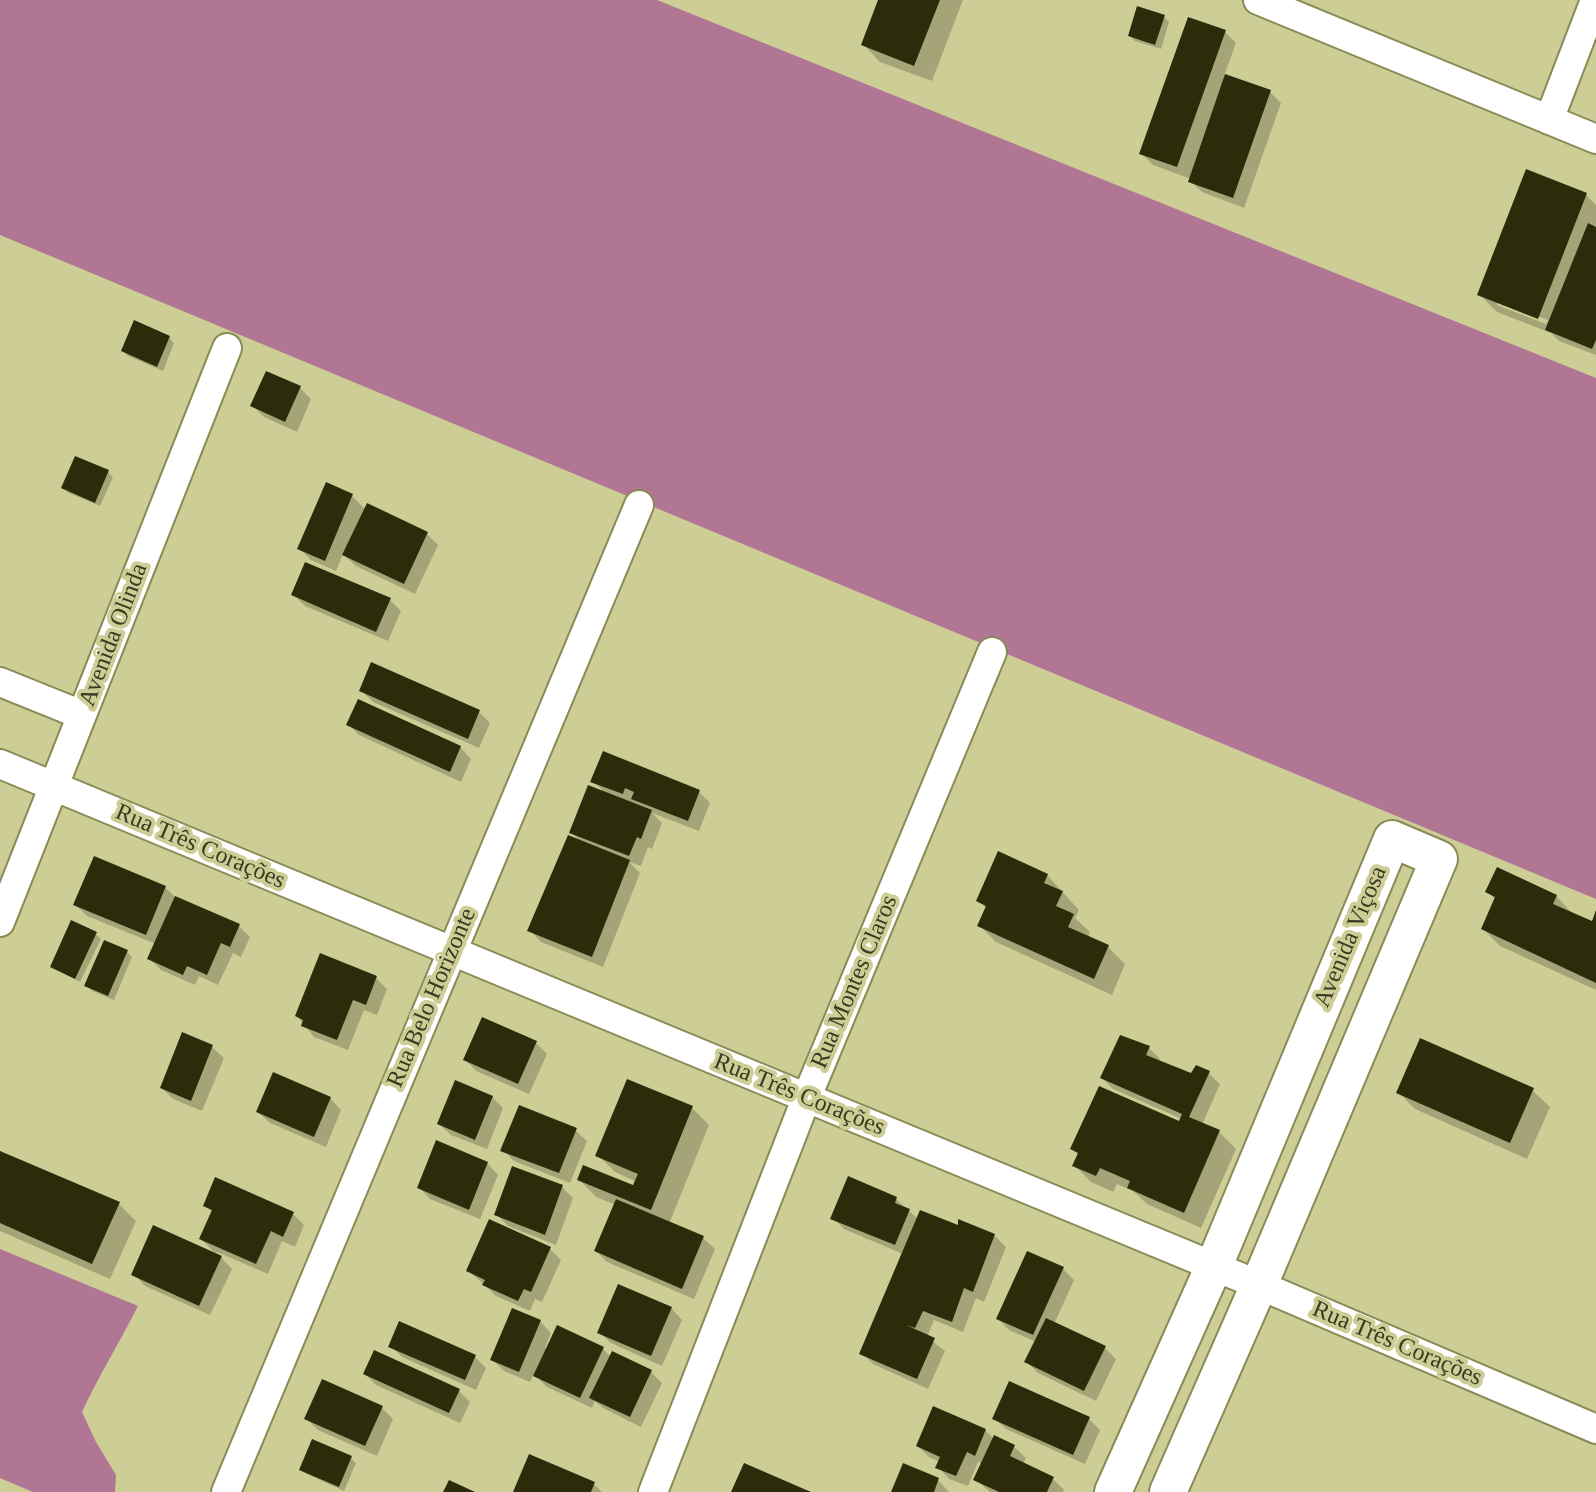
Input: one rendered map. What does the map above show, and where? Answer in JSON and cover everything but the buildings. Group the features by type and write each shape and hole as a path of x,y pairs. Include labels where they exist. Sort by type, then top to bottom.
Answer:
{"street":[{"path":"1258,0 1596,139"},
{"path":"1549,120 1595,0"},
{"name":"Avenida Olinda","path":"0,922 227,348"},
{"name":"Rua Belo Horizonte","path":"226,1492 639,505"},
{"name":"Rua Montes Claros","path":"653,1492 806,1099 992,652"},
{"path":"0,682 82,715"},
{"name":"Rua Três Corações","path":"0,764 1214,1266 1596,1429"},
{"name":"Avenida Viçosa","path":"1113,1492 1214,1266 1392,839 1439,859 1168,1492"}],"shaded area":[{"path":"0,0 657,0 1596,378 1596,899 0,235"},
{"path":"0,1249 138,1306 82,1412 116,1475 115,1492 33,1492 0,1478"}]}
